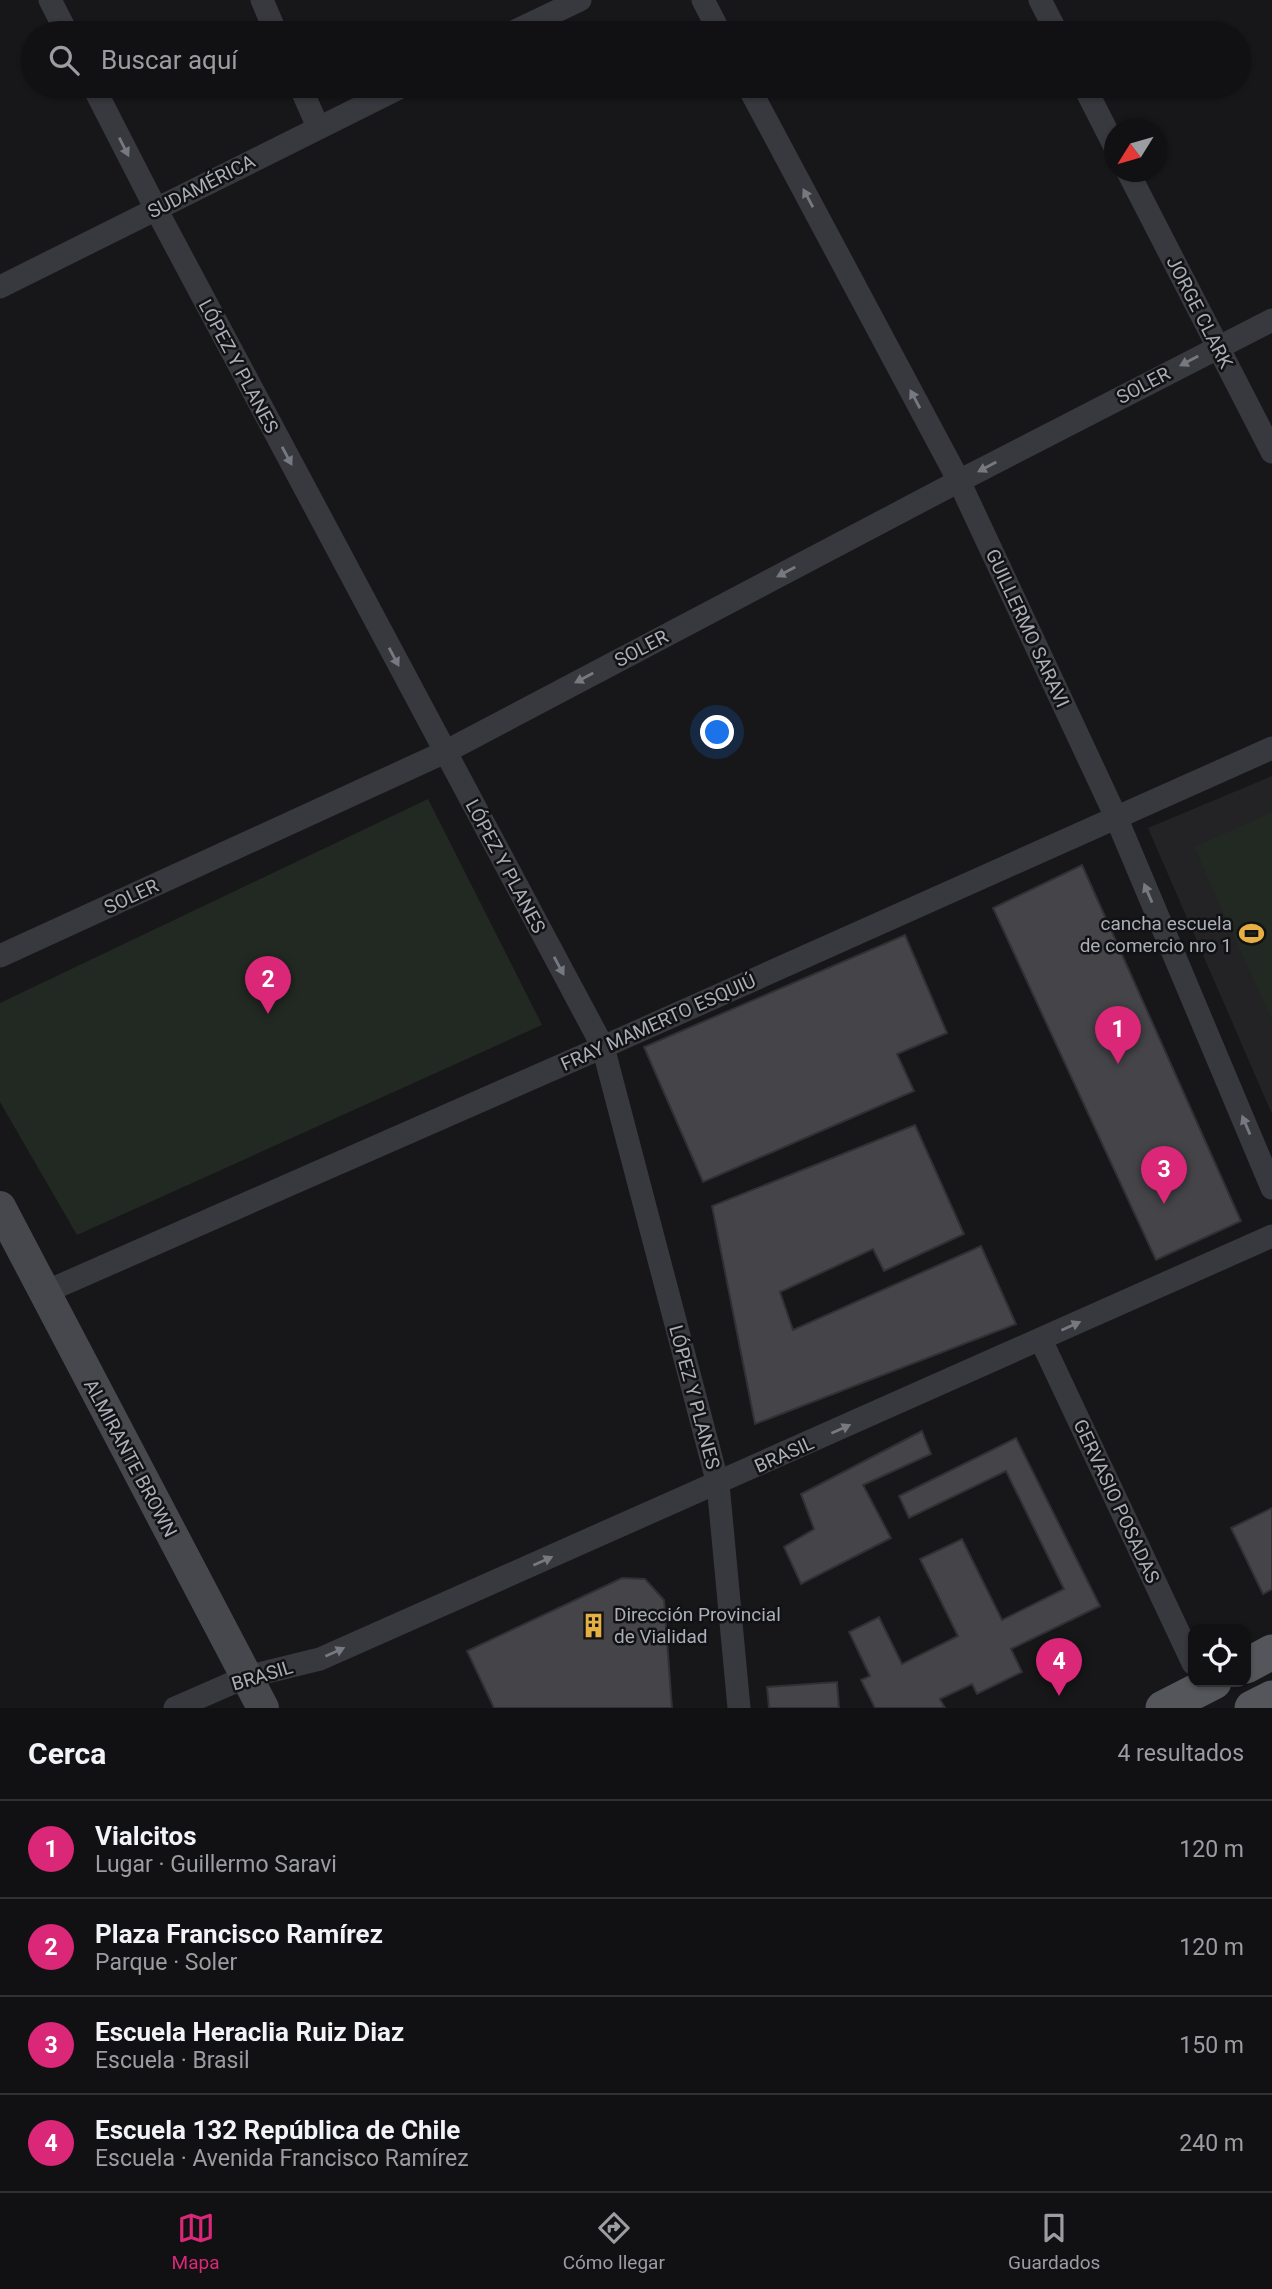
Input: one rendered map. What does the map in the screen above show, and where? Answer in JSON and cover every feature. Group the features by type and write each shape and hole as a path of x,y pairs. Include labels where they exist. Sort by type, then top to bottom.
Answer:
{"main road":[{"name":"ALMIRANTE BROWN","path":"0,1207 263,1708"},
{"path":"1251,1663 1272,1652"},
{"path":"1163,1708 1191,1687"},
{"path":"1252,1708 1272,1698"}],"street":[{"path":"50,0 61,21"},
{"path":"262,0 271,21"},
{"path":"536,21 579,0"},
{"path":"703,0 714,21"},
{"path":"1040,0 1051,21"},
{"name":"LÓPEZ Y PLANES","path":"99,98 603,1047 718,1484 739,1708"},
{"path":"305,98 318,127"},
{"name":"SUDAMÉRICA","path":"0,287 378,98"},
{"name":"GUILLERMO SARAVI","path":"754,98 959,481 1116,817 1272,1188"},
{"path":"1090,98 1104,124"},
{"name":"JORGE CLARK","path":"1133,182 1272,452"},
{"name":"SOLER","path":"0,956 444,752 1272,320"},
{"name":"FRAY MAMERTO ESQUIÚ","path":"43,1293 603,1047 1272,748"},
{"name":"BRASIL","path":"175,1708 246,1676 320,1658 718,1484 1272,1236"},
{"name":"GERVASIO POSADAS","path":"1041,1340 1188,1647"}],"shaded area":[{"path":"1272,776 1272,1114 1148,828"},
{"path":"428,799 542,1025 77,1235 0,1102 0,1003"},
{"name":"cancha escuela de comercio nro 1","path":"1272,812 1272,1020 1194,847"}],"building":[{"path":"1082,865 1241,1221 1156,1260 993,908"},
{"path":"905,935 947,1033 897,1054 914,1091 703,1182 644,1047"},
{"path":"915,1125 964,1234 884,1271 873,1249 780,1292 793,1330 981,1246 1016,1324 755,1424 712,1206"},
{"path":"922,1431 931,1454 863,1485 891,1538 801,1584 784,1547 814,1529 801,1494"},
{"path":"1016,1438 1100,1606 1011,1649 1022,1672 977,1694 972,1684 940,1699 945,1708 875,1708 861,1680 870,1676 849,1632 879,1617 902,1664 958,1636 920,1559 962,1539 1002,1620 1064,1589 1006,1471 909,1518 899,1496"},
{"path":"1272,1508 1272,1589 1263,1594 1231,1528"},
{"name":"Dirección Provincial de Vialidad","path":"622,1578 645,1579 664,1600 672,1708 494,1708 467,1651"},
{"path":"837,1682 839,1708 769,1708 767,1687"}],"place":[{"name":"cancha escuela de comercio nro 1","path":"1252,934"},
{"name":"Plaza Francisco Ramírez","path":"268,1014"},
{"name":"Vialcitos","path":"1118,1064"},
{"name":"Escuela Heraclia Ruiz Diaz","path":"1164,1204"},
{"name":"Dirección Provincial de Vialidad","path":"594,1625"},
{"name":"Escuela 132 República de Chile","path":"1059,1696"}]}
